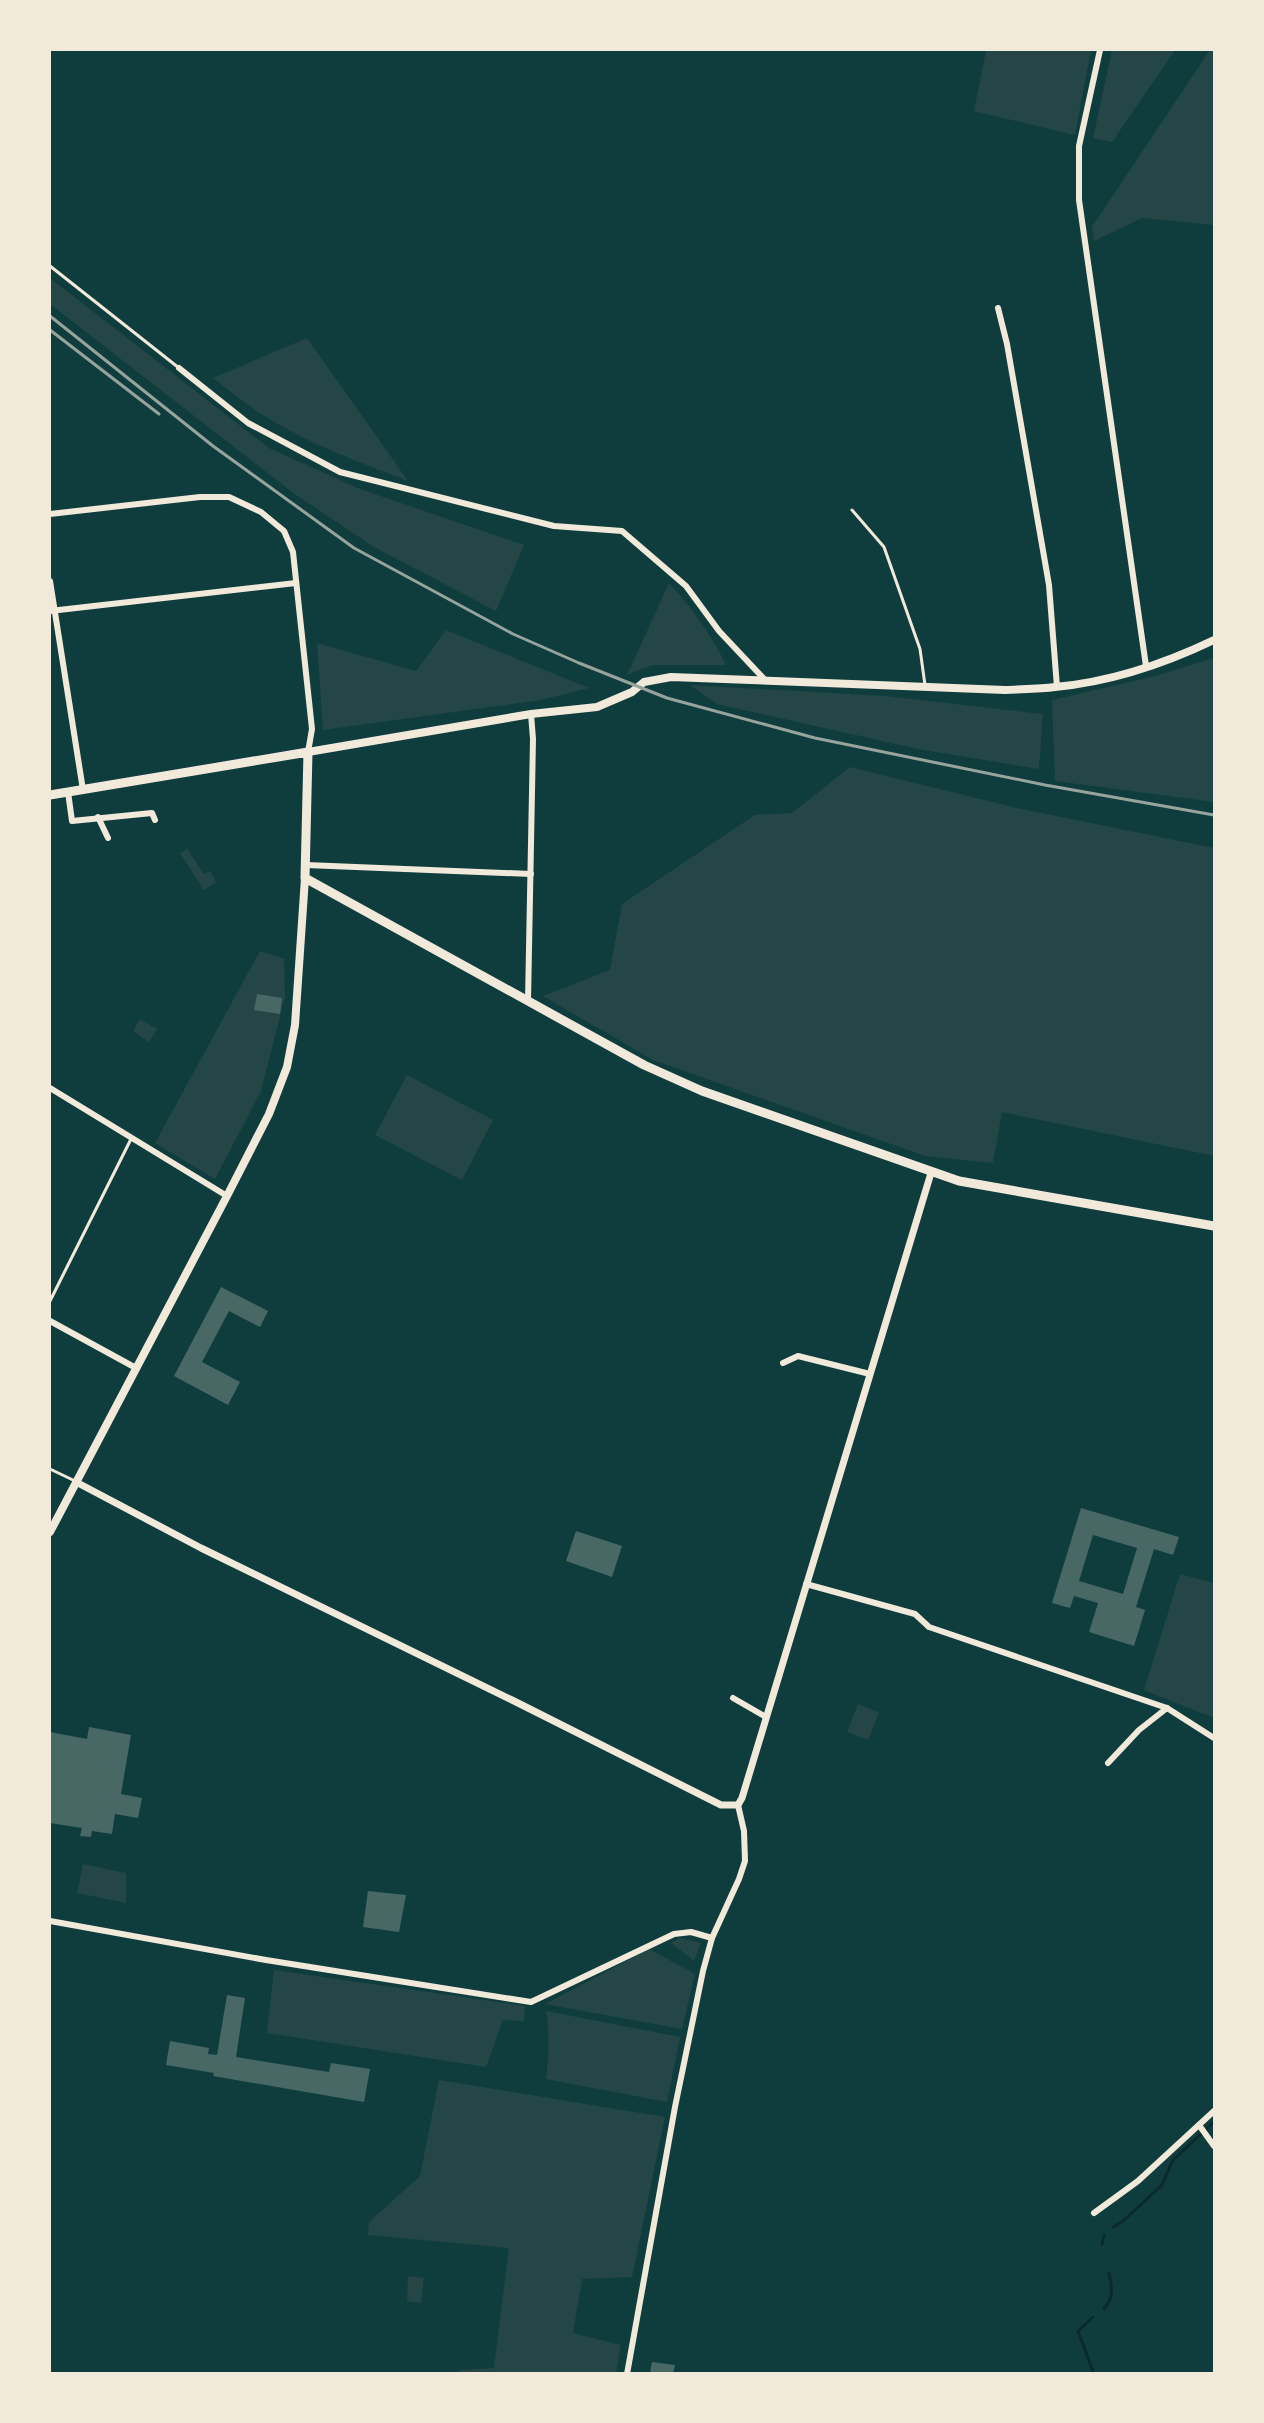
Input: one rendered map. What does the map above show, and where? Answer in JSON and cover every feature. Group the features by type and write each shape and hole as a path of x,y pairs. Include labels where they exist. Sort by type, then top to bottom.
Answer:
{"main road":[{"path":"50,795 531,714 597,707 632,692 644,682 671,676 926,688 1005,690 1057,687 1109,678 1186,654 1215,640"},
{"path":"50,1532 269,1114 287,1068 295,1025 306,865 308,752"},
{"path":"305,878 644,1065 702,1091 931,1173 967,1183 1215,1226"}],"street":[{"path":"1100,50 1079,146 1079,200 1146,666"},
{"path":"998,308 1007,344 1049,585 1057,687"},
{"path":"179,368 248,423 340,472 554,526 622,531 686,586 719,631 766,682"},
{"path":"50,514 200,497 229,497 261,512 284,531 293,552 312,729 308,752"},
{"path":"50,581 52,610 83,790"},
{"path":"52,610 296,583"},
{"path":"528,1001 533,739 531,714"},
{"path":"68,792 72,821 152,813 155,820"},
{"path":"98,817 108,838"},
{"path":"306,865 531,874"},
{"path":"50,1088 227,1196"},
{"path":"627,2373 675,2107 712,1938 745,1861 744,1831 738,1805 931,1173"},
{"path":"50,1322 136,1368"},
{"path":"783,1363 798,1356 870,1374"},
{"path":"76,1482 250,1573 512,1700 711,1800 721,1804 738,1805"},
{"path":"806,1584 915,1614 929,1627 1167,1708 1215,1738"},
{"path":"733,1698 766,1717"},
{"path":"1108,1763 1139,1730 1167,1708"},
{"path":"50,1921 266,1960 531,2002 675,1934 691,1932 712,1938"},
{"path":"1094,2213 1138,2181 1215,2111"},
{"path":"1200,2125 1215,2146"}],"lane":[{"path":"50,266 179,368"},
{"path":"852,510 884,547 920,650 926,688"},
{"path":"50,1301 131,1139"},
{"path":"50,1469 76,1482"}],"shaded area":[{"path":"986,50 1091,50 1075,135 974,111"},
{"path":"1112,50 1175,50 1112,142 1093,138"},
{"path":"1210,50 1214,50 1214,225 1142,218 1094,241 1092,227"},
{"path":"50,278 269,448 360,489 524,545 496,611 374,547 292,492 50,304"},
{"path":"307,338 408,481 296,434 261,414 213,378"},
{"path":"669,583 700,622 726,665 652,665 627,675"},
{"path":"446,630 589,688 541,700 323,730 317,643 416,671"},
{"path":"1214,658 1214,802 1055,781 1052,700 1155,676"},
{"path":"690,685 886,696 1043,714 1039,769 918,749 717,704"},
{"path":"850,767 1017,808 1214,848 1214,1156 1002,1112 993,1163 925,1156 653,1060 543,996 610,970 622,904 755,815 792,813"},
{"path":"187,849 204,874 210,871 216,882 204,890 180,853"},
{"path":"260,951 284,959 285,997 261,1091 215,1179 155,1143"},
{"path":"140,1019 157,1029 149,1042 133,1031"},
{"path":"407,1075 493,1120 462,1180 375,1135"},
{"path":"1180,1574 1214,1583 1214,1718 1144,1690"},
{"path":"858,1704 879,1713 868,1740 847,1732"},
{"path":"83,1864 126,1873 126,1903 77,1893"},
{"path":"680,1938 701,1943 694,1961 671,1943"},
{"path":"649,1949 695,1974 682,2029 545,2004"},
{"path":"274,1970 525,2006 524,2021 503,2020 486,2067 267,2033"},
{"path":"546,2011 680,2037 667,2102 546,2079 549,2045"},
{"path":"439,2080 665,2117 632,2277 582,2279 573,2333 621,2345 616,2373 459,2373 459,2370 494,2368 509,2248 368,2235 369,2222 420,2176"},
{"path":"408,2276 424,2278 421,2303 407,2301"}],"building":[{"path":"257,994 282,998 280,1014 254,1010"},
{"path":"221,1287 268,1311 260,1327 229,1311 202,1362 240,1382 228,1405 174,1376"},
{"path":"1081,1508 1179,1537 1173,1555 1154,1549 1136,1607 1145,1610 1134,1646 1089,1632 1098,1603 1074,1596 1070,1608 1052,1603","holes":["1093,1535 1137,1548 1123,1594 1079,1581"]},
{"path":"576,1531 622,1546 612,1577 566,1561"},
{"path":"89,1727 131,1735 121,1794 142,1798 138,1818 115,1814 112,1834 92,1831 91,1837 80,1836 82,1828 50,1823 50,1732 87,1739"},
{"path":"368,1891 406,1895 399,1932 363,1927"},
{"path":"227,1995 245,1998 236,2057 329,2072 331,2063 370,2069 364,2102 213,2076 214,2073 166,2065 170,2041 209,2048 208,2054 217,2055"},
{"path":"652,2362 675,2365 673,2374 650,2373"}],"waterway":[{"path":"1113,2227 1122,2222 1162,2185 1173,2160 1214,2122"},
{"path":"1102,2244 1104,2235"},
{"path":"1104,2309 1111,2292 1109,2273"},
{"path":"1093,2317 1078,2331 1094,2374"}],"railway":[{"path":"50,316 213,446 354,548 513,634 579,663 667,698 815,738 1045,785 1214,815"},
{"path":"50,330 159,414"}]}
